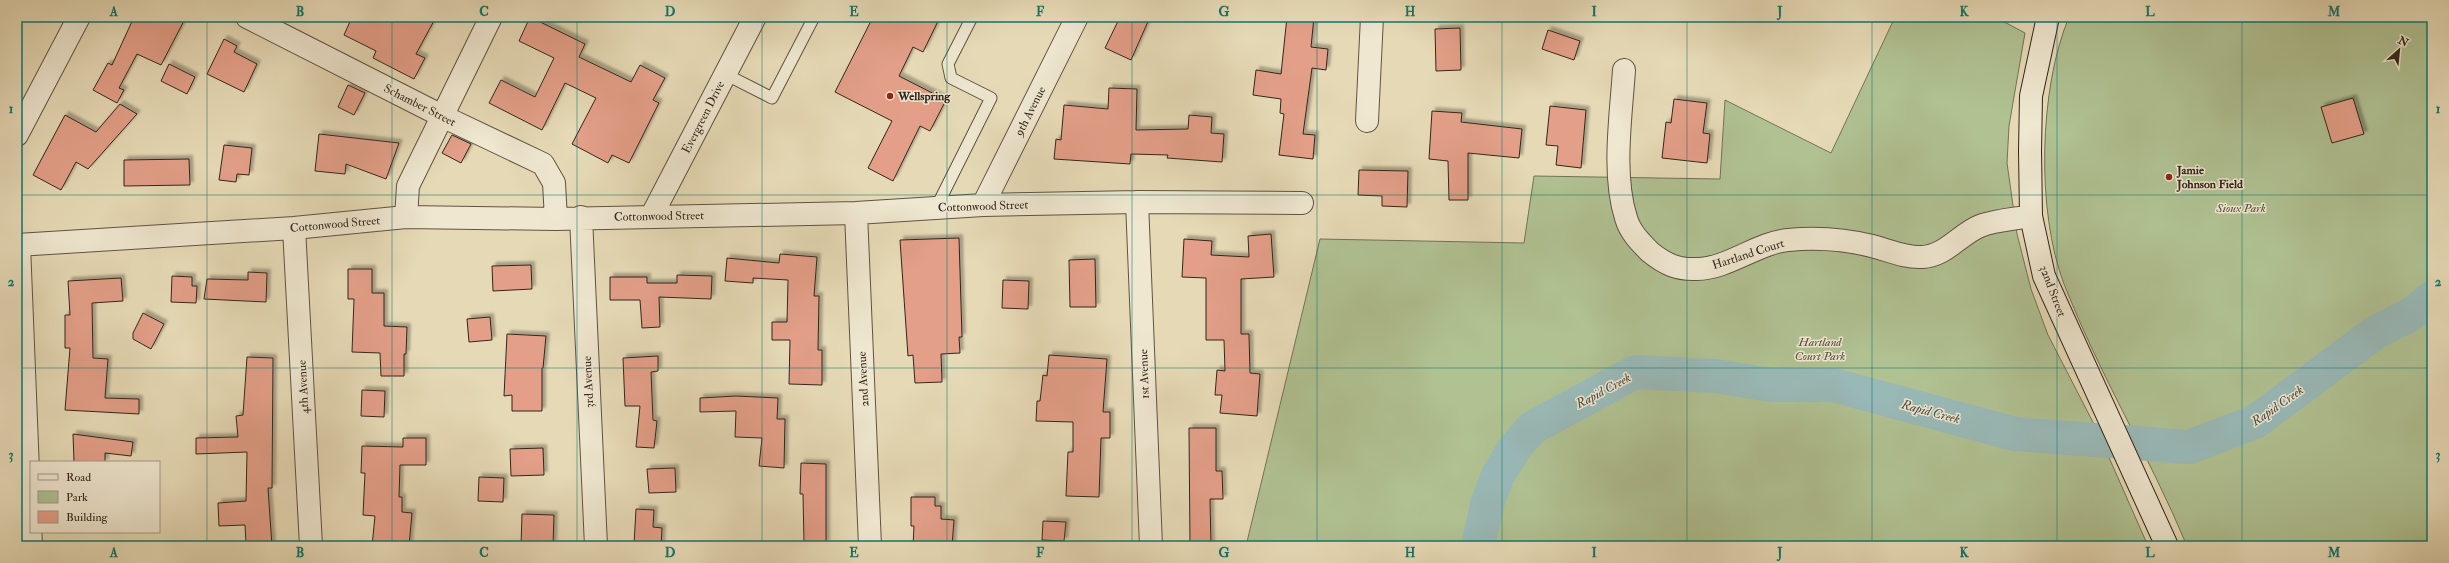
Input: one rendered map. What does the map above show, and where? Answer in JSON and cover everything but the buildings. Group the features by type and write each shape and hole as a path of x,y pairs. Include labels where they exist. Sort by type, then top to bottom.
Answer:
{"street":[{"path":"17,135 79,17"},
{"name":"Schamber Street","path":"247,17 442,116 543,164 554,183 556,219"},
{"path":"406,217 408,186 492,17"},
{"name":"Evergreen Drive","path":"651,217 754,17"},
{"name":"9th Avenue","path":"983,205 1077,17"},
{"path":"1367,121 1372,17"},
{"name":"32nd Street","path":"2042,19 2031,96 2031,216 2044,276 2099,400 2148,501 2167,546"},
{"name":"Hartland Court","path":"1624,70 1619,137 1620,184 1626,218 1636,239 1672,267 1698,270 1722,263 1746,252 1779,241 1813,238 1838,239 1902,255 1923,257 1943,251 1962,236 1981,226 2031,216"},
{"name":"Cottonwood Street","path":"18,245 294,228 406,217 556,219 581,217 651,217 856,212 983,205 1137,202 1302,203"},
{"name":"1st Avenue","path":"1137,202 1151,546"},
{"name":"2nd Avenue","path":"856,212 870,546"},
{"name":"3rd Avenue","path":"581,217 596,546"},
{"name":"4th Avenue","path":"294,228 311,546"},
{"path":"18,245 30,523"},
{"path":"30,533 31,546"}],"lane":[{"path":"725,74 772,98 814,17"},
{"path":"936,208 991,98 951,78 948,64 972,17"}],"green space":[{"name":"Hartland Court Park","path":"1895,17 1995,17 2025,33 2009,126 2007,163 2017,234 2031,289 2048,335 2096,428 2148,546 1246,546 1320,239 1524,243 1534,176 1720,179 1725,100 1831,153"},
{"name":"Sioux Park","path":"2069,17 2432,17 2432,546 2187,546 2173,513 2078,317 2064,284 2055,254 2045,186 2047,113 2052,78 2059,46"}],"waterway":[{"name":"Rapid Creek","path":"1478,546 1488,501 1498,475 1514,449 1532,428 1635,372 1715,376 1772,385 1833,385 2015,434 2189,447 2255,422 2376,332 2410,315 2432,298"}],"place":[{"name":"Wellspring","path":"890,96"},
{"name":"Jamie Johnson Field","path":"2169,177"}]}
